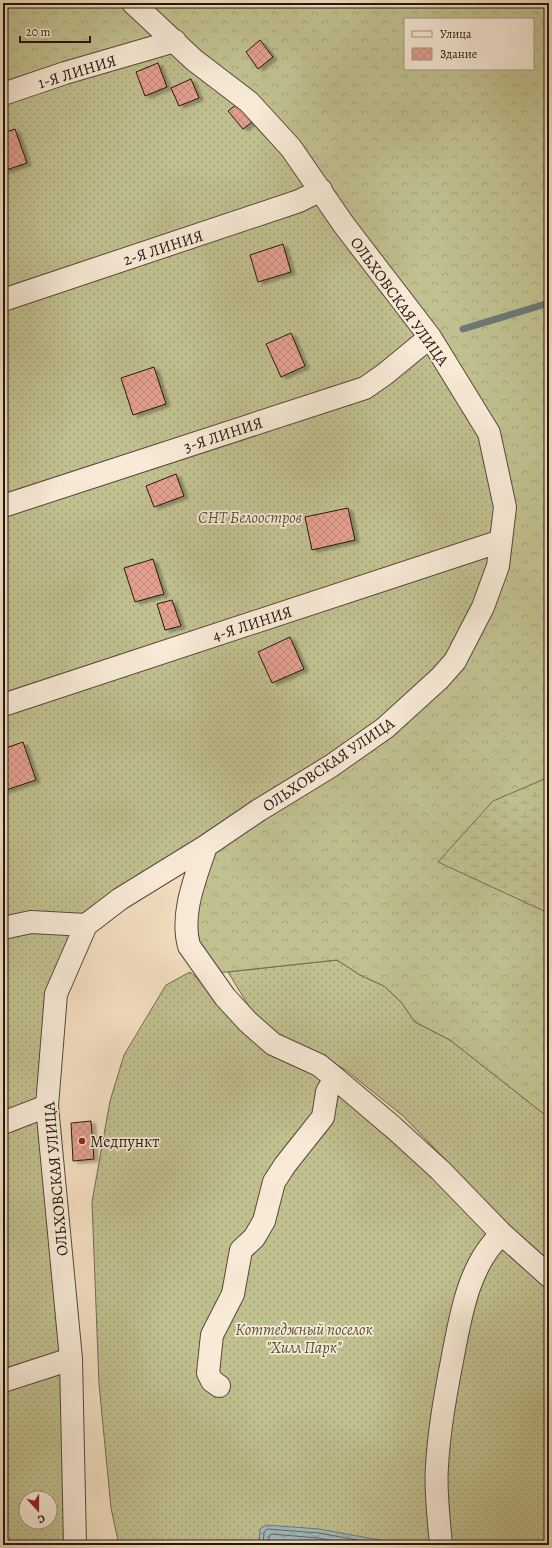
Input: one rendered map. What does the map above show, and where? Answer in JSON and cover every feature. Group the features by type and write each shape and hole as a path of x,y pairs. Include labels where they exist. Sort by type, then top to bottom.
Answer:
{"street":[{"name":"ОЛЬХОВСКАЯ УЛИЦА","path":"76,1545 71,1359 47,1106 56,994 86,924 120,899 331,766 385,728 440,678 455,661 483,607 498,566 505,508 489,433 430,337 344,225 291,148 249,102 194,60 133,3"},
{"name":"1-Я ЛИНИЯ","path":"3,94 65,73 175,41"},
{"name":"2-Я ЛИНИЯ","path":"3,300 299,201 321,190"},
{"name":"3-Я ЛИНИЯ","path":"3,506 365,388 385,374 430,337"},
{"name":"4-Я ЛИНИЯ","path":"3,705 501,541"},
{"path":"206,846 188,909 186,936 189,946 226,997 248,1022 273,1044 319,1065 394,1128 440,1170 502,1234 549,1276"},
{"path":"3,928 30,922 86,924"},
{"path":"219,1386 212,1381 208,1373 212,1335 233,1294 241,1250 254,1238 264,1221 274,1182 289,1160 323,1117 327,1092 335,1078"},
{"path":"3,1123 47,1106"},
{"path":"441,1545 437,1499 437,1467 443,1409 462,1314 472,1280 491,1243 502,1234"},
{"path":"3,1381 71,1359"}],"green space":[{"path":"3,3 549,3 549,1118 450,1040 415,1022 401,1002 384,986 360,975 337,960 208,974 189,946 209,847 429,690 499,556 489,433 329,203 179,45 3,95"},
{"name":"СНТ Белоостров","path":"167,40 249,102 489,433 499,556 429,690 84,927 56,994 48,1111 75,1545 3,1545 3,95"},
{"path":"549,777 549,917 544,911 438,862 493,801"},
{"path":"337,960 360,975 384,986 401,1002 415,1022 450,1040 549,1118 549,1264 403,1116 347,1071 326,1058 274,1034 253,1013 228,972"},
{"name":"Коттеджный поселок \"Хилл Парк\"","path":"190,972 229,1015 316,1074 436,1178 494,1240 549,1291 549,1545 119,1545 111,1508 99,1384 92,1202 110,1101 124,1055 166,985"}],"water":[{"path":"266,1525 319,1529 396,1543 399,1545 259,1545 260,1529"}],"building":[{"path":"260,40 273,57 258,69 246,52"},
{"path":"158,63 167,87 145,96 136,72"},
{"path":"191,79 199,98 179,106 171,88"},
{"path":"241,101 256,119 243,129 228,111"},
{"path":"15,129 27,163 3,171 3,133"},
{"path":"283,244 291,272 258,282 250,255"},
{"path":"291,333 305,366 281,377 266,344"},
{"path":"154,367 166,404 133,415 121,378"},
{"path":"176,474 184,496 154,507 146,486"},
{"path":"348,508 355,540 312,550 305,517"},
{"path":"153,559 164,594 135,602 124,568"},
{"path":"172,600 181,626 165,630 157,604"},
{"path":"290,637 304,669 272,683 258,652"},
{"path":"23,742 36,780 3,791 3,749"},
{"name":"Медпункт","path":"91,1121 94,1159 73,1161 71,1123"}],"waterway":[{"path":"463,329 549,303"}],"place":[{"name":"Медпункт","path":"82,1141"}]}
